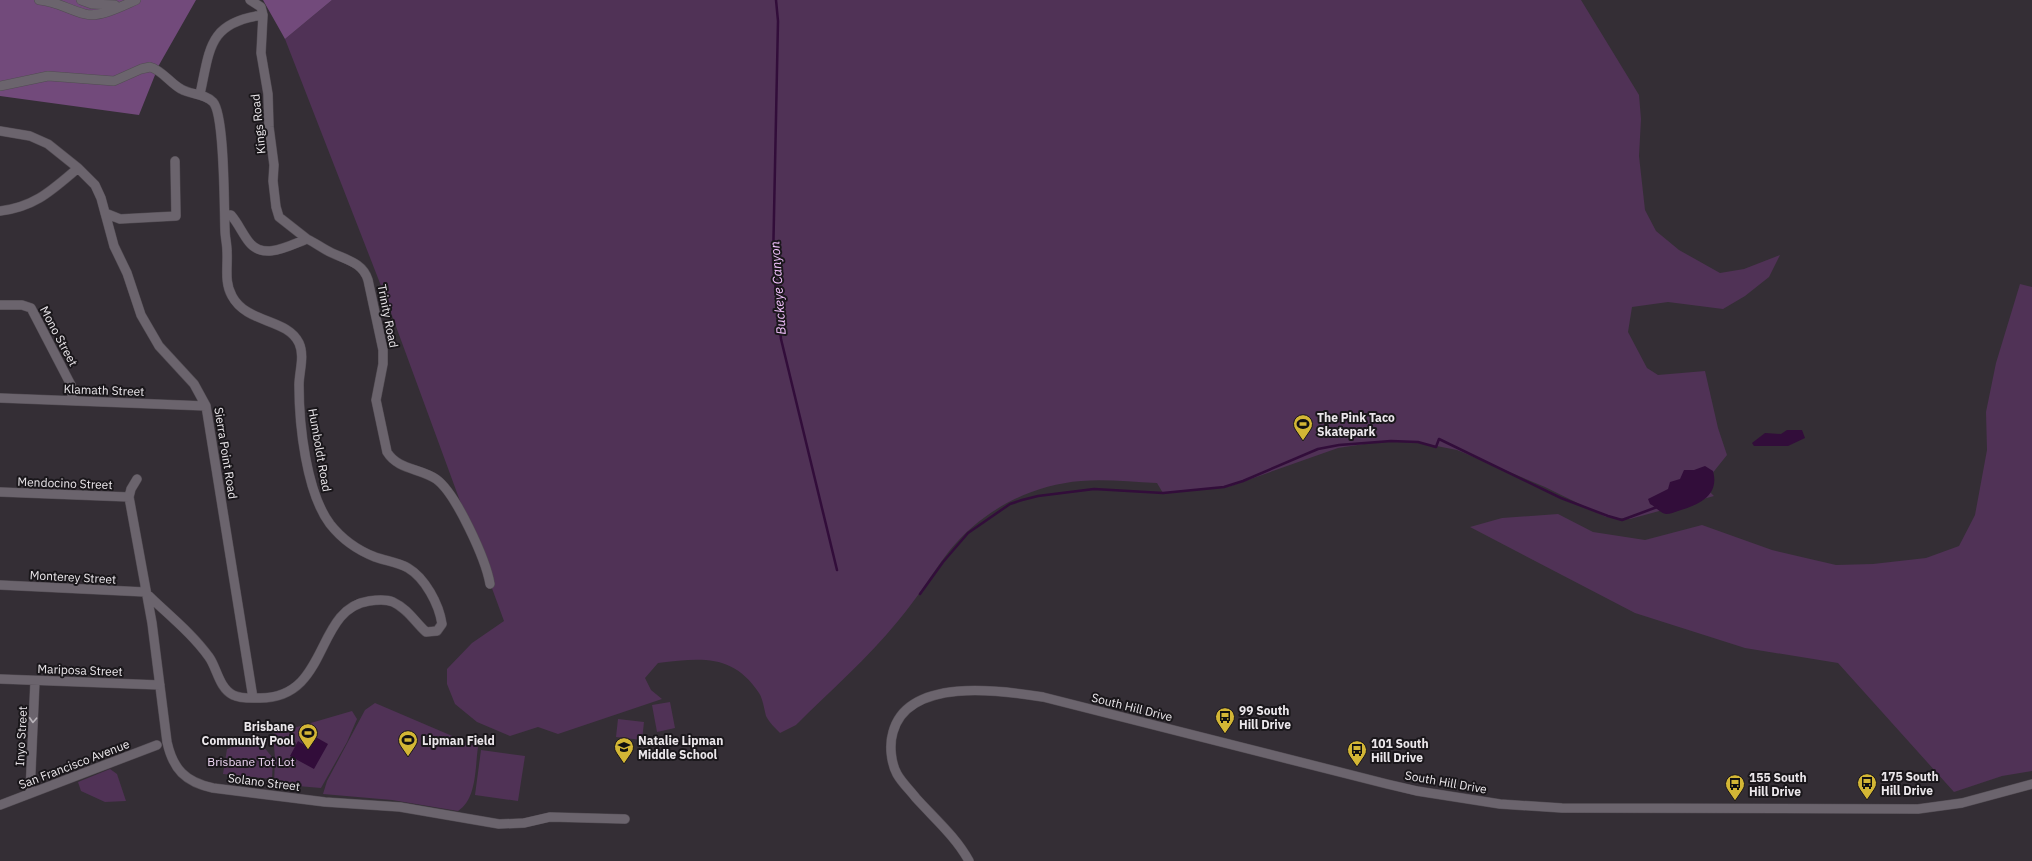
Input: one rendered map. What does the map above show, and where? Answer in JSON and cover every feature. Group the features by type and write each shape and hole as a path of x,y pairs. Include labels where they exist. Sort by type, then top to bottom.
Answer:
{"street":[{"path":"39,0 51,1 86,14 100,13 136,0"},
{"path":"81,0 92,4 126,4"},
{"path":"200,94 208,58 215,37 221,31 236,22 263,15 260,7 250,0"},
{"name":"Kings Road","path":"263,15 261,53 268,94 276,207 279,217 307,238"},
{"name":"Humboldt Road","path":"0,86 48,76 114,81 141,69 150,67 156,69 181,89 200,94 214,102 218,118 223,160 227,252 226,274 229,291 233,299 245,312 285,329 295,337 300,347 302,358 300,397 304,443 312,490 321,510 330,524 350,543 373,556 404,566 417,575 429,592 440,615 442,624 437,631 426,632 410,614 393,602 373,600 357,604 340,616 313,667 301,682 279,695 272,697 240,697 229,692 204,650 146,592"},
{"name":"Sierra Point Road","path":"0,131 25,135 42,141 58,151 95,185 117,254 127,273 138,308 159,346 194,384 206,406 253,698"},
{"path":"105,213 120,219 176,216 174,178 175,161"},
{"path":"0,211 33,203 78,168"},
{"path":"225,215 231,215 250,243 262,251 274,251 307,238"},
{"path":"110,233 114,224 120,219"},
{"name":"Trinity Road","path":"307,238 331,252 357,264 367,276 383,350 383,364 376,400 387,452 392,459 400,465 430,476 444,486 480,553 490,584"},
{"name":"Mono Street","path":"0,305 29,306 71,385 73,401"},
{"name":"Klamath Street","path":"0,398 206,406"},
{"path":"130,497 131,489 137,479"},
{"name":"Mendocino Street","path":"0,492 130,497"},
{"name":"Solano Street","path":"130,497 152,623 162,714 171,758 175,766 188,779 202,786 325,802 400,807 499,824 524,824 550,817 625,819"},
{"name":"Monterey Street","path":"0,586 146,592"},
{"path":"152,623 160,614 167,613"},
{"name":"Mariposa Street","path":"0,679 160,685"},
{"name":"Inyo Street","path":"30,793 35,681"},
{"name":"South Hill Drive","path":"969,861 956,842 902,781 893,762 892,736 900,716 917,702 938,694 1001,691 1043,697 1395,785 1500,804 1594,809 1918,809 1962,803 2032,784"},
{"name":"San Francisco Avenue","path":"0,805 157,745"}],"green space":[{"path":"332,0 1581,0 1639,95 1641,119 1639,156 1645,210 1656,231 1679,250 1720,273 1744,269 1780,255 1769,277 1745,296 1723,309 1668,302 1632,307 1628,332 1647,368 1658,375 1705,371 1718,428 1727,455 1703,485 1714,496 1630,519 1606,517 1545,487 1457,450 1416,442 1384,441 1338,448 1228,487 1163,493 1157,483 1100,480 1062,484 1026,494 1008,502 977,523 950,550 905,613 874,648 796,725 780,733 767,718 759,693 749,680 738,671 727,665 714,661 688,660 658,663 645,678 651,690 662,699 558,734 538,727 510,736 477,722 455,704 447,684 447,669 472,643 504,621 383,291 285,39"},
{"path":"2020,284 2032,287 2032,771 2002,776 1954,792 1838,663 1745,648 1635,613 1470,527 1502,518 1558,514 1593,532 1645,540 1702,525 1772,550 1836,565 1873,564 1926,558 1959,546 1975,515 1987,450 1986,412 1996,363"},
{"path":"670,702 675,728 657,732 652,705"},
{"name":"Lipman Field","path":"375,703 478,747 472,791 469,799 458,811 392,800 323,794 327,781 365,710"},
{"name":"Brisbane Community Pool","path":"352,711 357,719 347,742 321,788 274,784 275,758 273,734"},
{"path":"618,719 644,722 642,740 616,737"},
{"name":"Brisbane Tot Lot","path":"240,744 262,745 273,758 272,779 223,774 227,749"},
{"path":"481,750 525,756 518,801 475,795"},
{"path":"110,769 117,774 126,801 105,802 81,791 78,782"}],"shaded area":[{"path":"0,0 196,0 159,65 139,115 0,96"},
{"path":"263,0 332,0 285,39"},
{"path":"1787,430 1802,430 1805,438 1788,446 1754,446 1752,443 1765,433 1781,434"},
{"path":"1705,466 1713,471 1714,480 1713,487 1706,498 1686,509 1666,514 1650,504 1648,499 1668,489 1670,482 1680,479 1684,470 1694,470"},
{"path":"312,735 328,744 314,769 290,756 298,741 306,746"}],"waterway":[{"name":"Buckeye Canyon","path":"776,0 778,21 773,263 781,339 837,570"},
{"path":"920,594 943,562 968,533 1010,504 1038,496 1094,489 1163,493 1224,487 1243,481 1318,449 1339,445 1391,441 1418,442 1436,447 1439,439 1561,498 1608,516 1622,520 1657,507"}],"place":[{"name":"The Pink Taco Skatepark","path":"1303,441"},
{"name":"99 South Hill Drive","path":"1225,734"},
{"name":"Brisbane Community Pool","path":"308,750"},
{"name":"Lipman Field","path":"408,757"},
{"name":"Natalie Lipman Middle School","path":"624,764"},
{"name":"101 South Hill Drive","path":"1357,767"},
{"name":"175 South Hill Drive","path":"1867,800"},
{"name":"155 South Hill Drive","path":"1735,801"}]}
